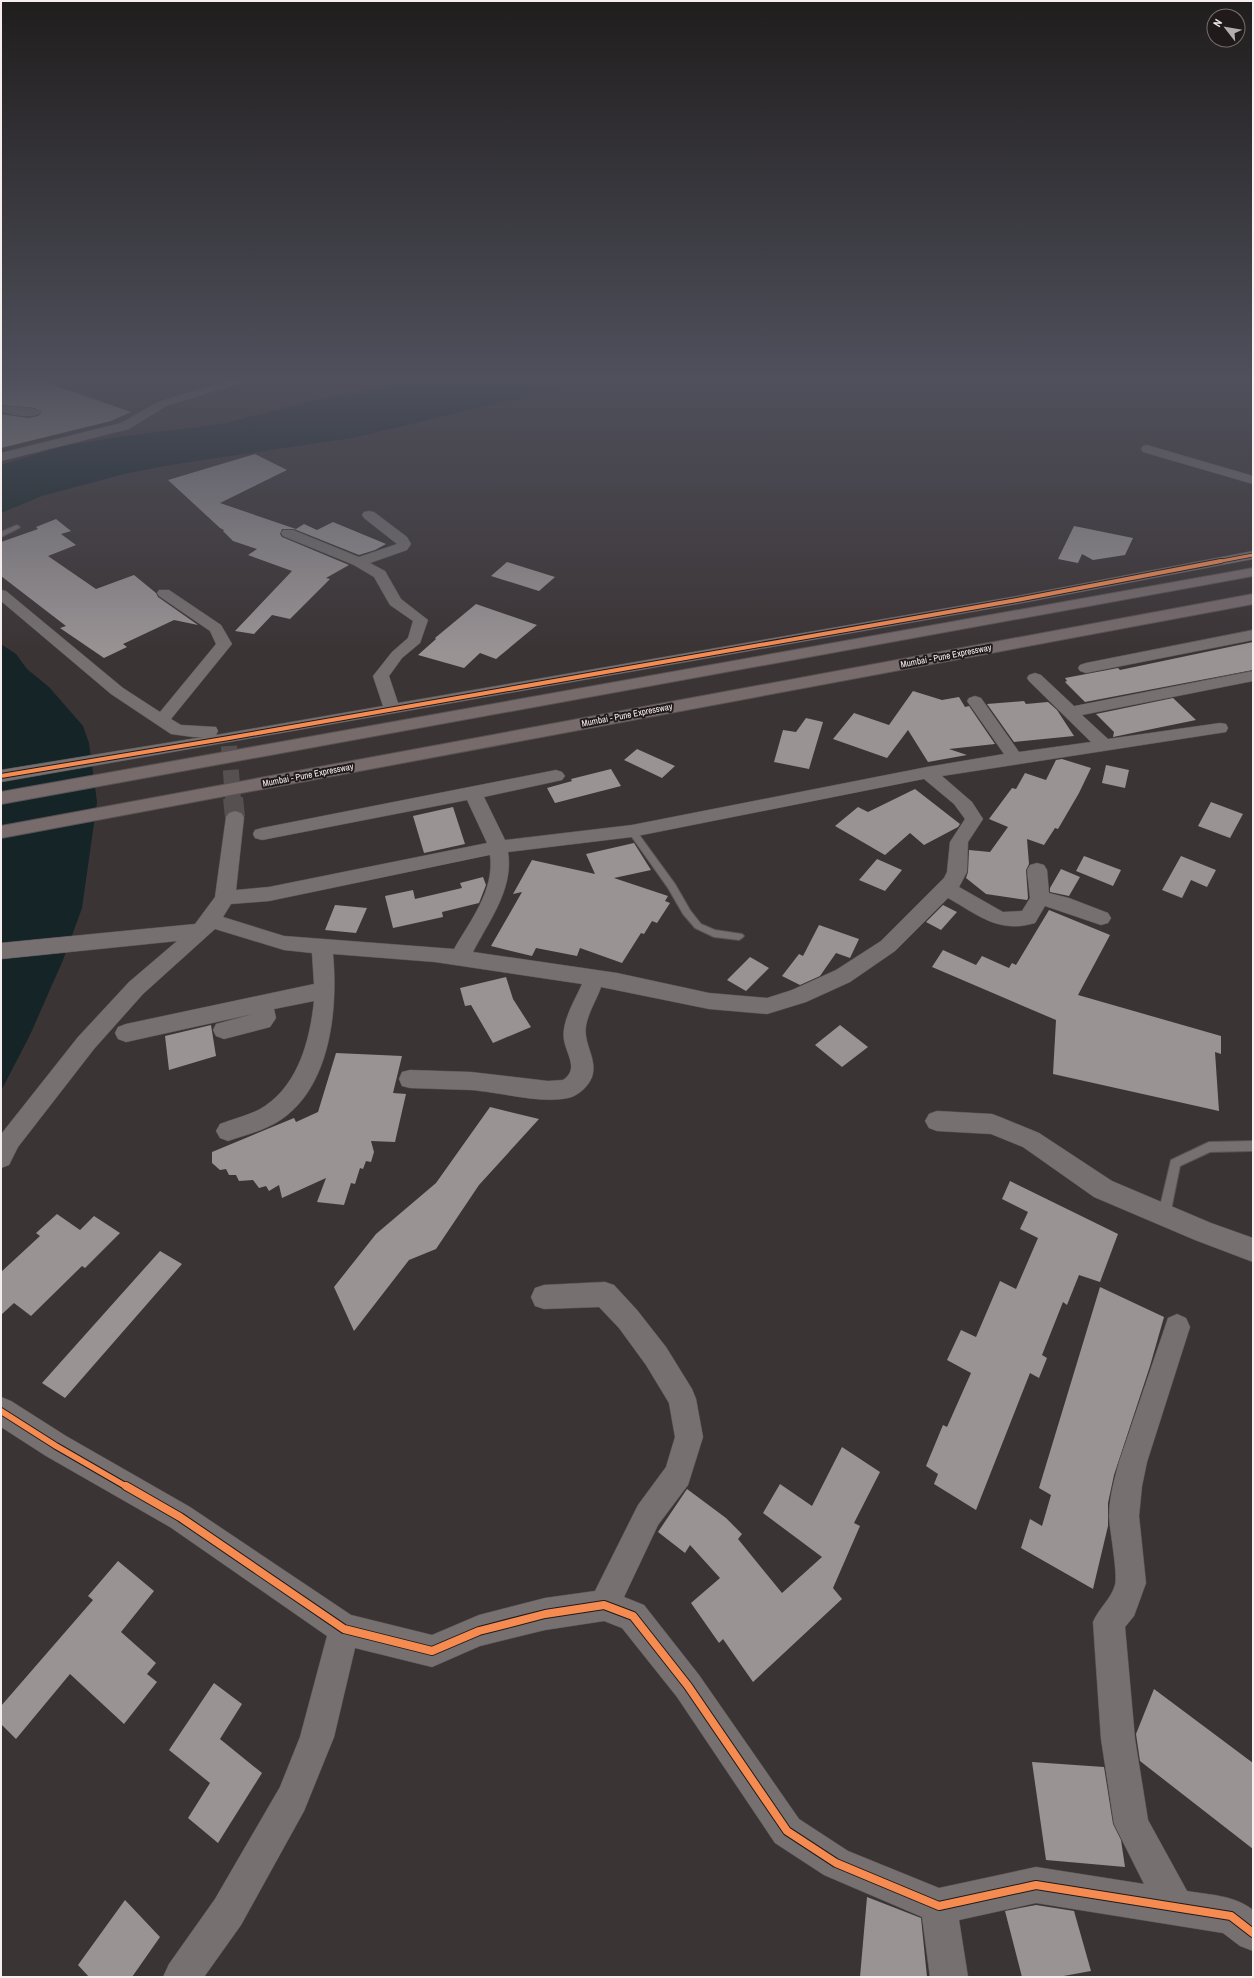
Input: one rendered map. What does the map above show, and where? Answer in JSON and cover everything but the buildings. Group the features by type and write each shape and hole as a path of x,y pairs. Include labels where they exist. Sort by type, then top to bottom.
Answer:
{"highway":[{"path":"1,798 1253,572"},
{"name":"Mumbai - Pune Expressway","path":"1,832 1253,599"}],"street":[{"path":"1213,468 1253,480"},
{"path":"359,562 402,547 404,544 402,540 369,515"},
{"path":"288,533 359,562 380,574 396,602 421,620 415,640 397,655 381,676 392,708"},
{"path":"1,776 167,747 229,742 392,708 1009,601 1253,556"},
{"path":"162,720 224,644 216,628 164,592"},
{"path":"1,594 117,691 177,730 193,732 220,732 229,742"},
{"path":"1086,668 1253,635"},
{"path":"1071,712 1253,676"},
{"path":"1036,678 1104,745"},
{"path":"975,701 1015,758"},
{"path":"225,898 269,894 498,848 632,831 927,773 1015,758 1220,728"},
{"path":"1,951 206,925 284,943 435,954 594,979 617,981 709,1001 768,1006 799,996 843,976 888,946 952,882 957,872 959,842 974,819 964,804 927,773"},
{"path":"262,834 556,776"},
{"path":"459,958 494,896 499,877 498,848 473,793"},
{"path":"1,1158 10,1140 86,1043 136,988 206,925 225,898 235,817"},
{"path":"946,888 998,918 1010,920 1028,918 1040,898 1037,870"},
{"path":"1040,898 1062,903 1101,918"},
{"path":"228,1131 274,1113 296,1093 310,1063 321,1030 325,990 322,946"},
{"path":"410,1080 470,1081 548,1090 567,1089 581,1076 583,1066 575,1040 576,1026 594,979"},
{"path":"126,1033 325,990"},
{"path":"224,1030 262,1021 265,1018 262,1004"},
{"path":"937,1121 992,1124 1031,1140 1103,1189 1253,1250"},
{"path":"544,1297 605,1294 633,1325 656,1356 682,1399 689,1437 678,1475 648,1515 604,1605"},
{"path":"1176,1327 1133,1462 1127,1486 1124,1516 1131,1583 1123,1605 1109,1622 1118,1739 1130,1824 1176,1907"},
{"path":"1,1411 56,1446 180,1517 344,1629 432,1651 479,1631 545,1614 604,1605 634,1616 688,1686 787,1831 836,1863 939,1906 1036,1885 1231,1916 1253,1933"},
{"path":"182,1977 228,1912 292,1799 317,1737 344,1629"},
{"path":"939,1906 949,1977"}],"lane":[{"path":"1,535 17,527"},
{"path":"632,831 672,886 686,912 698,926 714,933 739,936"},
{"path":"1164,1215 1175,1163 1209,1147 1253,1146"}],"shaded area":[{"path":"1,468 153,468 124,474 42,496 1,513"},
{"path":"1,644 16,654 27,669 49,687 83,726 89,743 97,802 82,908 63,960 30,1035 1,1091"}],"tunnel":[{"path":"229,746 233,799"},
{"path":"233,798 235,817"}],"cycle path":[{"path":"1,776 167,747 229,738 1017,600 1253,555"},
{"path":"1,1411 56,1446 180,1517 344,1629 432,1651 479,1631 545,1614 604,1605 633,1616 688,1686 787,1831 836,1863 939,1906 1036,1885 1231,1916 1253,1933"}]}
